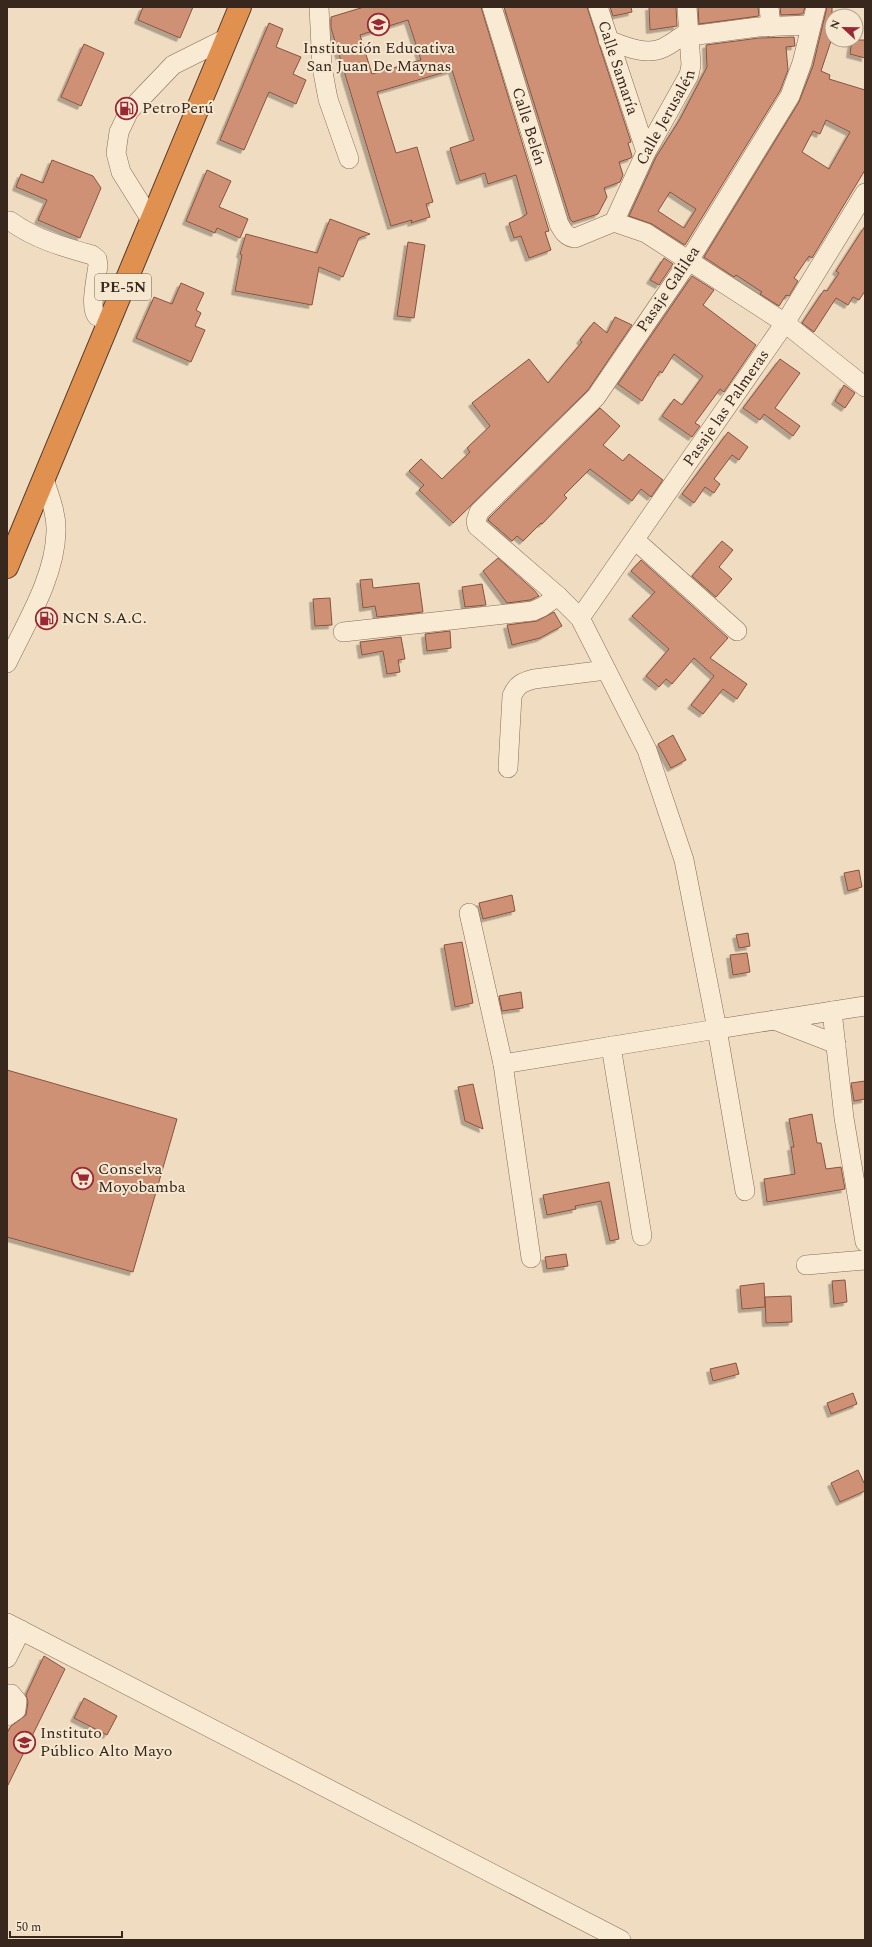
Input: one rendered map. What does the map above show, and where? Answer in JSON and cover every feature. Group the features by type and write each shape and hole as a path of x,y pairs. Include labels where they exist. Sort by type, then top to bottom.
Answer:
{"highway":[{"name":"PE-5N","path":"7,567 240,7"}],"street":[{"path":"319,7 322,67 328,99 349,159"},
{"name":"Calle Belén","path":"492,7 559,224 569,237 576,238 614,222"},
{"name":"Calle Samaría","path":"598,7 646,152"},
{"name":"Calle Jerusalén","path":"614,222 646,152 689,75 691,65 690,33 687,7"},
{"path":"769,7 771,27"},
{"name":"Pasaje Galilea","path":"558,596 477,526 476,521 479,512 596,396 688,262 790,96 802,63 810,25 816,7"},
{"path":"608,40 632,49 654,50 663,48 690,33 810,25"},
{"path":"151,220 121,172 116,153 119,132 128,111 173,65 227,38"},
{"name":"Pasaje las Palmeras","path":"580,618 786,323 865,193"},
{"path":"10,221 24,231 52,243 92,255 96,258 98,265 93,304 94,311 97,316 110,320"},
{"path":"614,222 646,233 688,262 786,323 865,387"},
{"path":"7,663 47,578 54,558 56,531 52,503 44,479"},
{"path":"635,540 736,631"},
{"path":"342,632 533,611 542,607 558,596 580,618 647,750 684,860 717,1029 745,1192"},
{"path":"508,768 512,696 516,687 523,682 534,679 606,670"},
{"path":"470,913 503,1064 531,1258"},
{"path":"503,1064 865,1006"},
{"path":"832,1011 844,1118 865,1242"},
{"path":"773,1020 836,1044"},
{"path":"611,1046 642,1236"},
{"path":"806,1265 865,1260"},
{"path":"7,1658 14,1626 621,1940"},
{"path":"7,1716 16,1710 17,1701 8,1691"}],"building":[{"path":"143,7 193,7 180,38 138,20"},
{"path":"364,7 481,7 549,231 545,232 551,250 529,258 521,236 514,238 509,223 527,214 516,175 488,184 485,173 460,181 450,148 474,140 452,70 377,92 396,153 417,147 433,202 426,204 430,217 411,223 412,220 391,226 331,28 331,17","holes":["408,20 421,60 372,74 360,35"]},
{"path":"504,7 587,7 631,142 628,143 632,156 631,158 619,162 623,175 620,182 604,188 607,197 598,214 573,222 570,219"},
{"path":"610,7 631,7 632,12 613,16"},
{"path":"649,7 676,7 677,26 650,30"},
{"path":"698,7 758,7 759,16 699,24"},
{"path":"780,7 805,7 803,14 781,15"},
{"path":"824,20 824,48 829,48 821,71 830,75 829,79 865,90 865,170 812,258 809,256 794,278 798,281 789,296 786,295 779,306 760,294 762,292 736,275 734,277 704,257 799,102 813,66","holes":["826,120 850,132 829,169 802,152 813,131 820,134"]},
{"path":"269,23 283,29 276,47 301,57 293,74 306,80 296,104 269,92 244,150 220,140"},
{"path":"794,37 795,46 786,47 788,70 780,91 685,245 652,224 629,216 656,157 680,119 707,67 706,45 759,38","holes":["670,192 696,209 684,228 658,211"]},
{"path":"865,40 865,58 850,54 851,48 864,48"},
{"path":"84,44 104,53 81,106 61,97"},
{"path":"52,160 93,176 101,188 80,238 38,220 47,200 16,187 21,174 43,183"},
{"path":"207,170 231,181 219,207 248,219 240,238 217,228 215,233 186,221"},
{"path":"330,219 370,234 359,238 343,277 319,267 312,305 235,291 242,255 240,254 246,234 317,253"},
{"path":"865,226 865,291 859,300 853,297 848,305 836,298 814,332 802,323 824,290 827,291 839,273 836,271"},
{"path":"408,242 425,245 414,318 397,316"},
{"path":"664,258 673,264 659,285 650,280"},
{"path":"692,276 714,290 703,305 756,345 724,392 720,389 695,423 700,426 692,437 662,416 674,399 682,405 703,376 674,354 662,373 660,371 642,401 618,384"},
{"path":"181,283 204,293 196,310 201,313 195,326 205,330 191,362 136,338 154,297 172,304"},
{"path":"615,317 632,325 588,390 453,523 419,490 424,485 409,471 421,459 442,479 470,452 467,448 490,426 472,403 529,359 548,383 582,342 580,340 594,322 607,333"},
{"path":"780,359 800,373 775,408 800,426 793,436 764,414 760,420 743,408"},
{"path":"844,385 855,393 845,408 835,401"},
{"path":"600,408 620,426 603,445 623,461 629,454 663,480 651,497 641,489 632,501 590,469 564,495 567,498 542,524 541,523 523,541 517,536 512,541 488,520 489,518"},
{"path":"728,432 748,447 739,460 732,455 714,479 720,484 714,493 705,487 694,503 682,494"},
{"path":"722,541 733,550 719,567 732,579 716,597 692,576"},
{"path":"498,558 539,596 530,600 507,603 483,571"},
{"path":"641,560 728,638 710,658 747,684 737,699 723,689 703,714 691,705 714,676 694,658 672,684 666,679 659,687 646,676 669,649 632,616 655,592 631,571"},
{"path":"372,579 373,588 419,583 423,612 377,617 375,606 363,608 360,580"},
{"path":"482,584 486,605 465,607 462,587"},
{"path":"330,598 332,625 315,626 313,599"},
{"path":"554,612 562,626 540,638 512,645 507,625 537,621"},
{"path":"450,631 451,648 427,651 425,634"},
{"path":"401,637 405,659 398,660 400,672 387,674 383,651 362,655 360,642"},
{"path":"673,735 686,760 671,768 658,744"},
{"path":"859,870 862,887 848,891 844,873"},
{"path":"512,895 515,911 483,919 479,903"},
{"path":"748,933 750,946 739,948 736,935"},
{"path":"462,942 473,1003 455,1007 444,945"},
{"path":"747,953 750,972 733,975 730,955"},
{"path":"521,992 523,1008 502,1011 499,996"},
{"name":"Conselva Moyobamba","path":"7,1070 177,1119 133,1272 7,1237"},
{"path":"865,1081 865,1099 854,1101 851,1083"},
{"path":"473,1084 483,1129 465,1121 458,1087"},
{"path":"812,1114 817,1143 821,1143 826,1169 841,1167 845,1189 767,1202 764,1179 795,1174 791,1147 794,1147 789,1119"},
{"path":"609,1182 619,1239 610,1241 601,1201 575,1206 576,1209 547,1215 543,1195"},
{"path":"566,1254 568,1266 547,1269 545,1257"},
{"path":"845,1280 847,1302 834,1304 832,1281"},
{"path":"764,1283 765,1307 742,1309 740,1286"},
{"path":"791,1296 792,1322 766,1323 765,1297"},
{"path":"736,1363 739,1374 713,1381 710,1369"},
{"path":"853,1393 857,1404 831,1414 827,1403"},
{"path":"858,1470 865,1485 865,1491 840,1502 831,1483"},
{"path":"44,1656 65,1669 7,1787 7,1733 11,1726 26,1715 28,1702 26,1695"},
{"path":"84,1698 117,1716 107,1735 74,1718"}],"place":[{"name":"Institución Educativa San Juan De Maynas","path":"379,25"},
{"name":"PetroPerú","path":"127,108"},
{"name":"NCN S.A.C.","path":"46,618"},
{"name":"Conselva Moyobamba","path":"83,1178"},
{"name":"Instituto Público Alto Mayo","path":"25,1742"}]}
